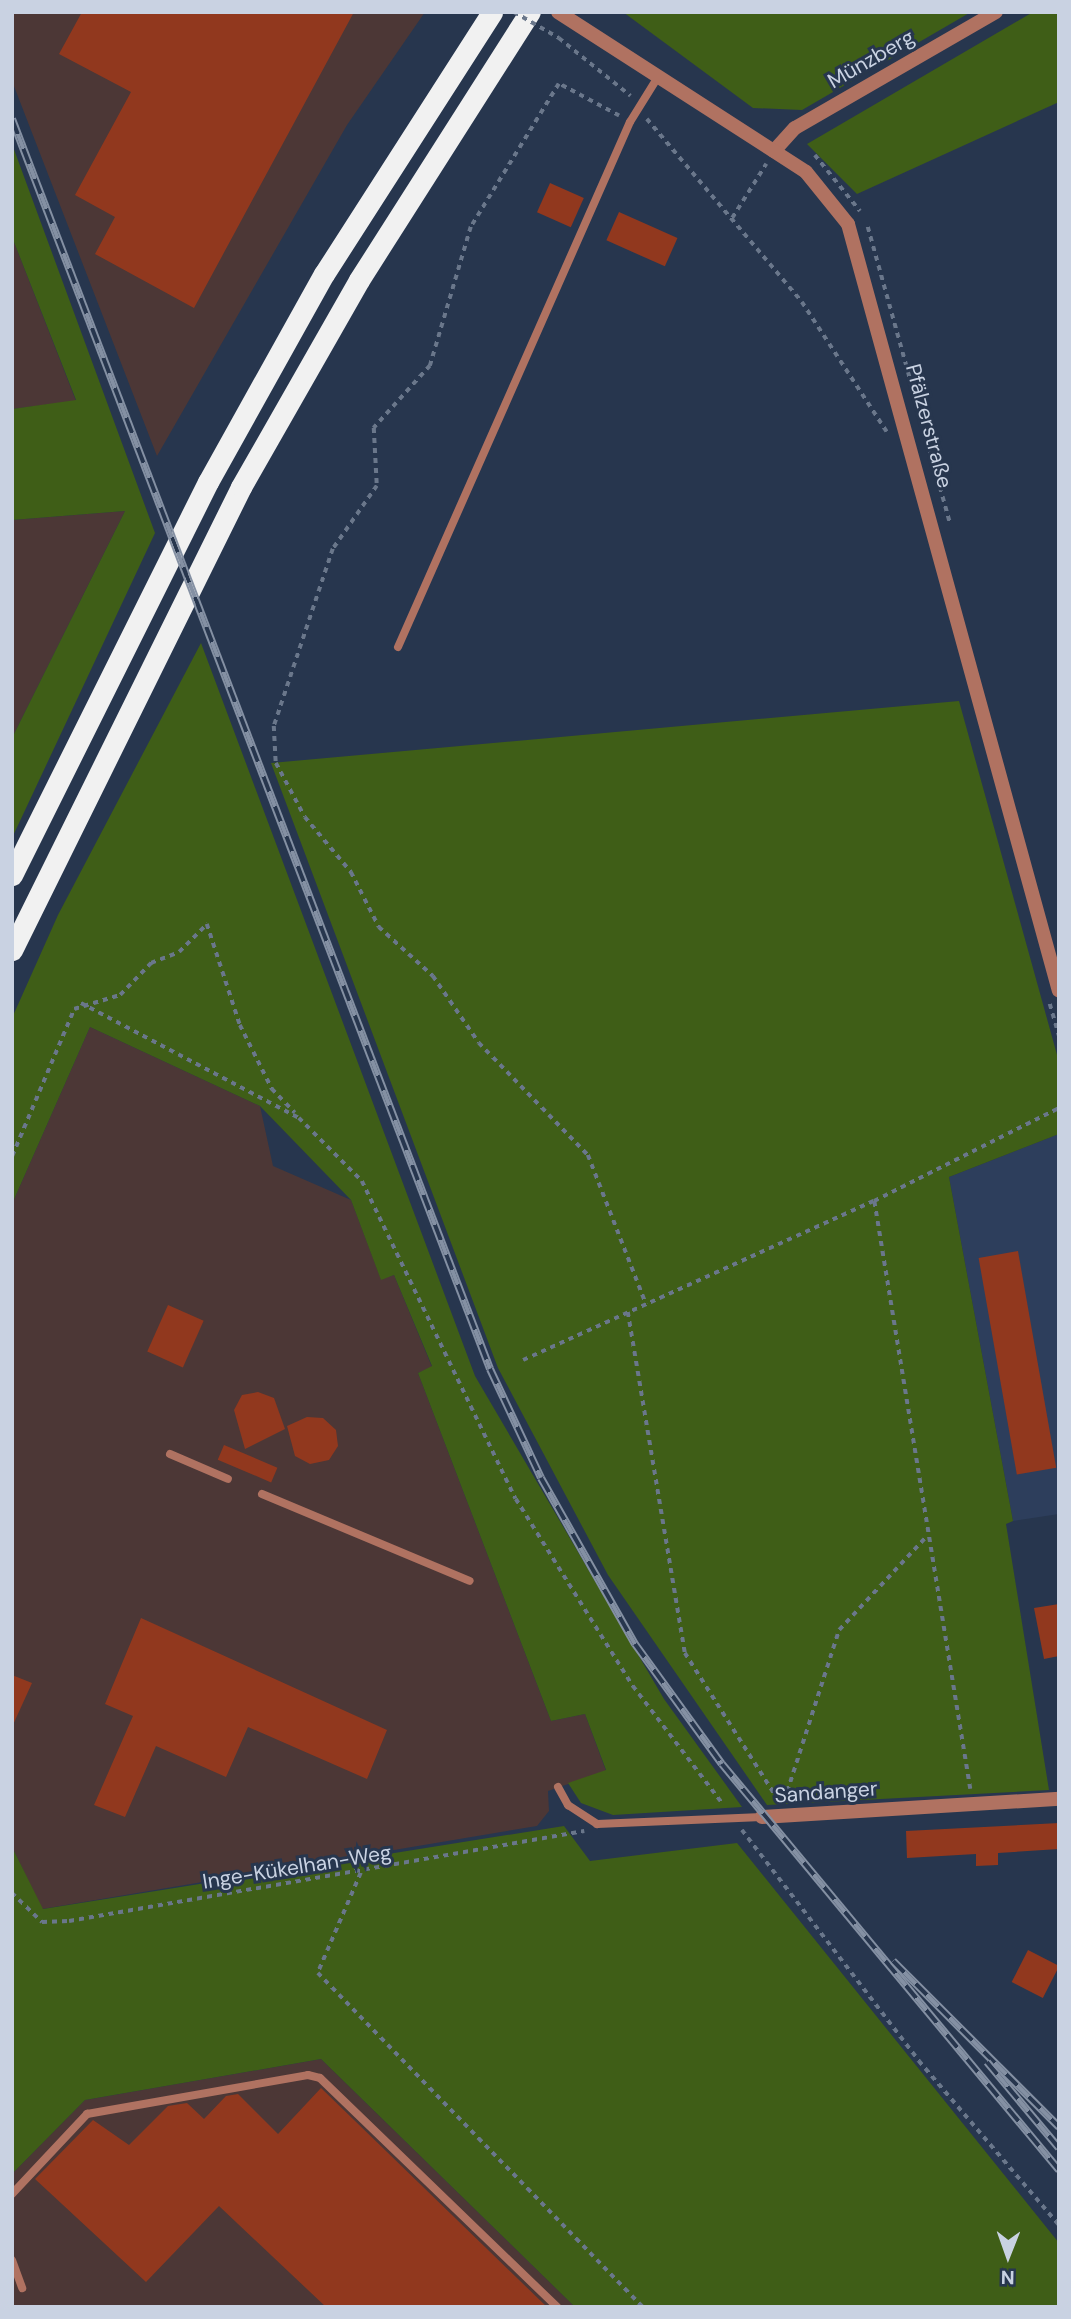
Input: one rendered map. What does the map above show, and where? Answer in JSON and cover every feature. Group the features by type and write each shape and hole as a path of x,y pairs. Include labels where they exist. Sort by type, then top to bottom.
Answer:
{"highway":[{"path":"12,875 208,482 324,274 492,12"},
{"path":"12,950 241,487 359,280 530,12"}],"street":[{"name":"Pfälzerstraße","path":"558,12 656,80 774,151 830,195 859,248 1053,993"},
{"name":"Münzberg","path":"774,151 795,128 996,12"},
{"name":"Sandanger","path":"762,1818 1059,1799"}],"lane":[{"path":"397,647 631,122 656,80"},
{"path":"170,1454 228,1479"},
{"path":"262,1494 470,1581"},
{"path":"558,1787 568,1805 597,1824"},
{"name":"Sandanger","path":"597,1824 762,1818"},
{"path":"12,2193 88,2114 309,2075 320,2078 557,2307"},
{"path":"12,2260 22,2288"}],"path":[{"path":"514,12 559,38 624,86 639,108 802,302 892,442"},
{"path":"631,122 559,83 471,227 430,366 374,428 377,486 333,549 274,726 282,774 304,817 351,872 379,927 433,976 479,1043 587,1155 646,1304"},
{"path":"732,218 774,151"},
{"path":"81,1003 120,995 150,963 179,952 207,924 240,1025 272,1088 362,1181 516,1499 633,1686 919,2061 1059,2225"},
{"path":"1053,993 1059,1036"},
{"path":"81,1003 299,1118"},
{"path":"12,1156 81,1003"},
{"path":"523,1360 874,1201 1059,1108"},
{"path":"874,1201 925,1538 973,1804"},
{"path":"628,1312 684,1653 782,1805 839,1630 925,1538"},
{"name":"Inge-Kükelhan-Weg","path":"12,1893 42,1922 69,1921 578,1835 597,1824"},
{"path":"361,1873 318,1973 643,2307"}],"shaded area":[{"path":"12,12 425,12 347,125 157,456 12,81"},
{"path":"12,237 76,401 12,409"},
{"path":"125,511 12,738 12,520"},
{"path":"90,1027 260,1106 273,1166 351,1200 381,1279 394,1275 432,1367 418,1373 551,1721 585,1714 606,1771 548,1791 549,1811 537,1826 42,1909 12,1847 12,1204"},
{"path":"1059,1134 1059,1514 1013,1521 949,1177"},
{"path":"321,2059 575,2307 12,2307 12,2174 85,2100"}],"green space":[{"path":"623,12 971,12 802,110 753,108"},
{"path":"1033,12 1059,12 1059,102 857,194 807,144"},
{"path":"12,144 155,533 12,838 12,738 125,511 12,520 12,409 76,400 12,237"},
{"path":"201,643 475,1376 664,1699 742,1807 613,1815 581,1803 568,1783 606,1770 585,1714 551,1721 418,1373 432,1366 394,1275 381,1280 351,1200 260,1106 90,1027 12,1204 12,1018 58,915"},
{"path":"959,701 1059,1062 1059,1134 949,1177 1013,1521 1006,1524 1049,1790 767,1805 608,1575 498,1368 271,763"},
{"path":"564,1826 590,1861 737,1843 1059,2243 1059,2307 575,2307 321,2059 85,2100 12,2174 12,1847 43,1909"}],"building":[{"path":"82,12 354,12 194,308 95,254 115,217 75,195 131,92 59,54"},
{"path":"550,183 584,198 571,227 537,212"},
{"path":"619,212 677,238 665,266 606,240"},
{"path":"1018,1251 1056,1468 1017,1475 979,1258"},
{"path":"168,1305 204,1321 183,1367 147,1352"},
{"path":"258,1392 274,1398 285,1429 245,1449 234,1410 242,1395"},
{"path":"307,1417 323,1418 336,1430 338,1446 329,1460 310,1464 295,1456 287,1426"},
{"path":"224,1445 277,1468 271,1482 218,1460"},
{"path":"1059,1604 1059,1656 1044,1659 1034,1608"},
{"path":"141,1618 387,1730 367,1779 248,1727 226,1777 156,1746 125,1817 94,1805 133,1716 105,1704"},
{"path":"12,1675 32,1683 12,1727"},
{"path":"1059,1823 1059,1849 998,1853 998,1865 976,1866 976,1854 907,1858 906,1831"},
{"path":"1028,1950 1059,1966 1043,1998 1012,1982"},
{"path":"321,2088 547,2307 326,2307 219,2206 146,2282 35,2179 93,2120 129,2145 168,2106 187,2103 204,2119 226,2096 238,2094 278,2134"}],"railway":[{"path":"12,119 490,1369 541,1478 635,1644 722,1764 1059,2170"},
{"path":"893,1961 1059,2127"},
{"path":"987,2062 1059,2148"}]}
